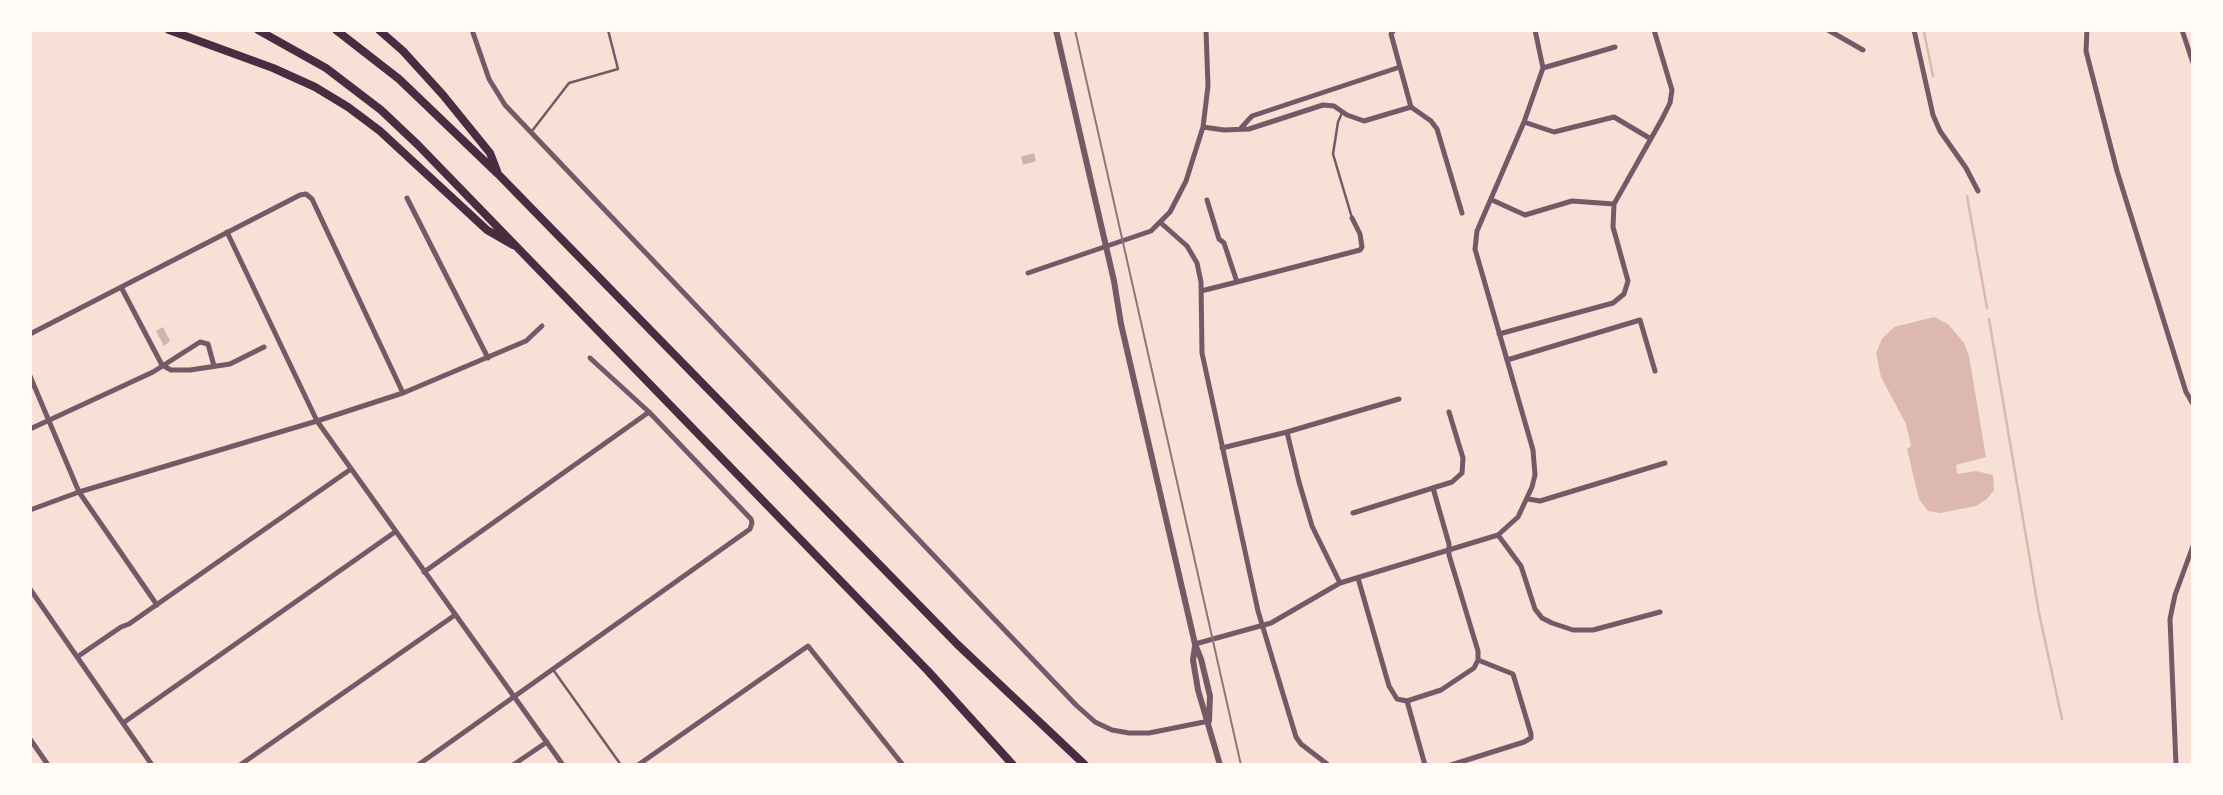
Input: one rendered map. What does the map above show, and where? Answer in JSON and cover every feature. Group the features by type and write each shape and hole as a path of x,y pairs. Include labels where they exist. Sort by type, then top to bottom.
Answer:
{"main road":[{"path":"169,30 273,68 348,107 380,131 487,230 522,250"},
{"path":"258,30 326,68 381,110 522,250 928,671 1013,765"},
{"path":"336,30 374,57 498,174 957,644 1086,765"},
{"path":"379,30 429,78 459,114 490,153 498,174"}],"street":[{"path":"472,30 498,97 530,133 1076,705 1096,722 1112,730 1129,733 1149,733 1209,721"},
{"path":"1056,30 1121,324 1195,644 1210,696 1209,721 1220,765"},
{"path":"1028,272 1152,231 1161,223 1179,197 1203,127 1208,86 1206,30"},
{"path":"1394,30 1391,34 1411,107 1431,121 1437,129 1462,213"},
{"path":"1195,644 1262,626 1340,583 1498,535 1518,517 1528,499 1535,475 1533,450 1475,249 1475,240 1524,122 1543,68 1535,30"},
{"path":"1499,334 1613,303 1625,295 1628,281 1613,227 1614,204 1670,103 1672,90 1654,30"},
{"path":"1828,30 1863,50"},
{"path":"1914,30 1933,115 1940,131 1978,191"},
{"path":"2087,30 2086,51 2117,171 2186,392 2193,404"},
{"path":"2182,30 2193,63"},
{"path":"1543,68 1615,47"},
{"path":"1241,128 1252,116 1400,67"},
{"path":"1203,127 1224,130 1255,128 1323,105 1334,106 1364,121 1411,107"},
{"path":"1524,122 1555,132 1614,117 1651,139"},
{"path":"30,334 306,194 312,199 403,393"},
{"path":"407,198 488,358"},
{"path":"1207,200 1219,239 1224,243 1237,282"},
{"path":"1492,200 1525,215 1572,201 1614,204"},
{"path":"1201,290 1360,250 1360,234 1352,218"},
{"path":"1161,223 1190,251 1199,270 1202,354 1262,626 1296,737 1327,764"},
{"path":"227,232 317,421 563,765"},
{"path":"121,287 162,365 171,370 230,364 264,347"},
{"path":"1507,360 1640,320 1655,371"},
{"path":"30,510 79,492 403,393 526,341 542,326"},
{"path":"30,429 153,372 200,342 208,344 214,366"},
{"path":"418,765 745,535 752,523 649,412 590,358"},
{"path":"30,376 79,492 157,605"},
{"path":"1223,448 1399,399"},
{"path":"424,572 649,412"},
{"path":"1353,513 1452,482 1462,473 1463,458 1448,412"},
{"path":"1287,432 1312,526 1340,583"},
{"path":"1528,499 1540,501 1665,463"},
{"path":"77,657 157,605 351,469"},
{"path":"1358,578 1391,691 1397,699 1407,701 1450,686 1474,668 1478,651 1433,488"},
{"path":"123,723 395,532"},
{"path":"1498,535 1521,566 1535,609 1542,618 1552,623 1573,630 1593,630 1660,612"},
{"path":"2176,765 2170,619 2175,595 2193,546"},
{"path":"30,589 152,765"},
{"path":"240,765 455,615"},
{"path":"638,765 808,646 902,765"},
{"path":"1451,765 1531,738 1513,674 1478,660"},
{"path":"1407,701 1425,765"},
{"path":"30,739 48,765"},
{"path":"513,765 547,742"}],"lane":[{"path":"530,133 569,83 618,69 608,30"},
{"path":"1342,112 1333,154 1352,218"},
{"path":"554,670 621,765"}],"shaded area":[{"path":"1934,317 1948,324 1964,343 1969,356 1986,457 1956,465 1957,474 1976,471 1993,475 1994,490 1976,506 1940,513 1928,511 1919,499 1907,449 1911,446 1906,424 1881,377 1876,353 1882,339 1894,327"}],"building":[{"path":"1034,153 1036,161 1023,165 1021,157"},
{"path":"163,327 170,341 164,346 156,331"}],"waterway":[{"path":"1924,32 1933,76"},
{"path":"1967,196 1987,308"},
{"path":"1989,319 2039,613 2062,719"}],"tram line":[{"path":"1075,30 1241,765"}]}
